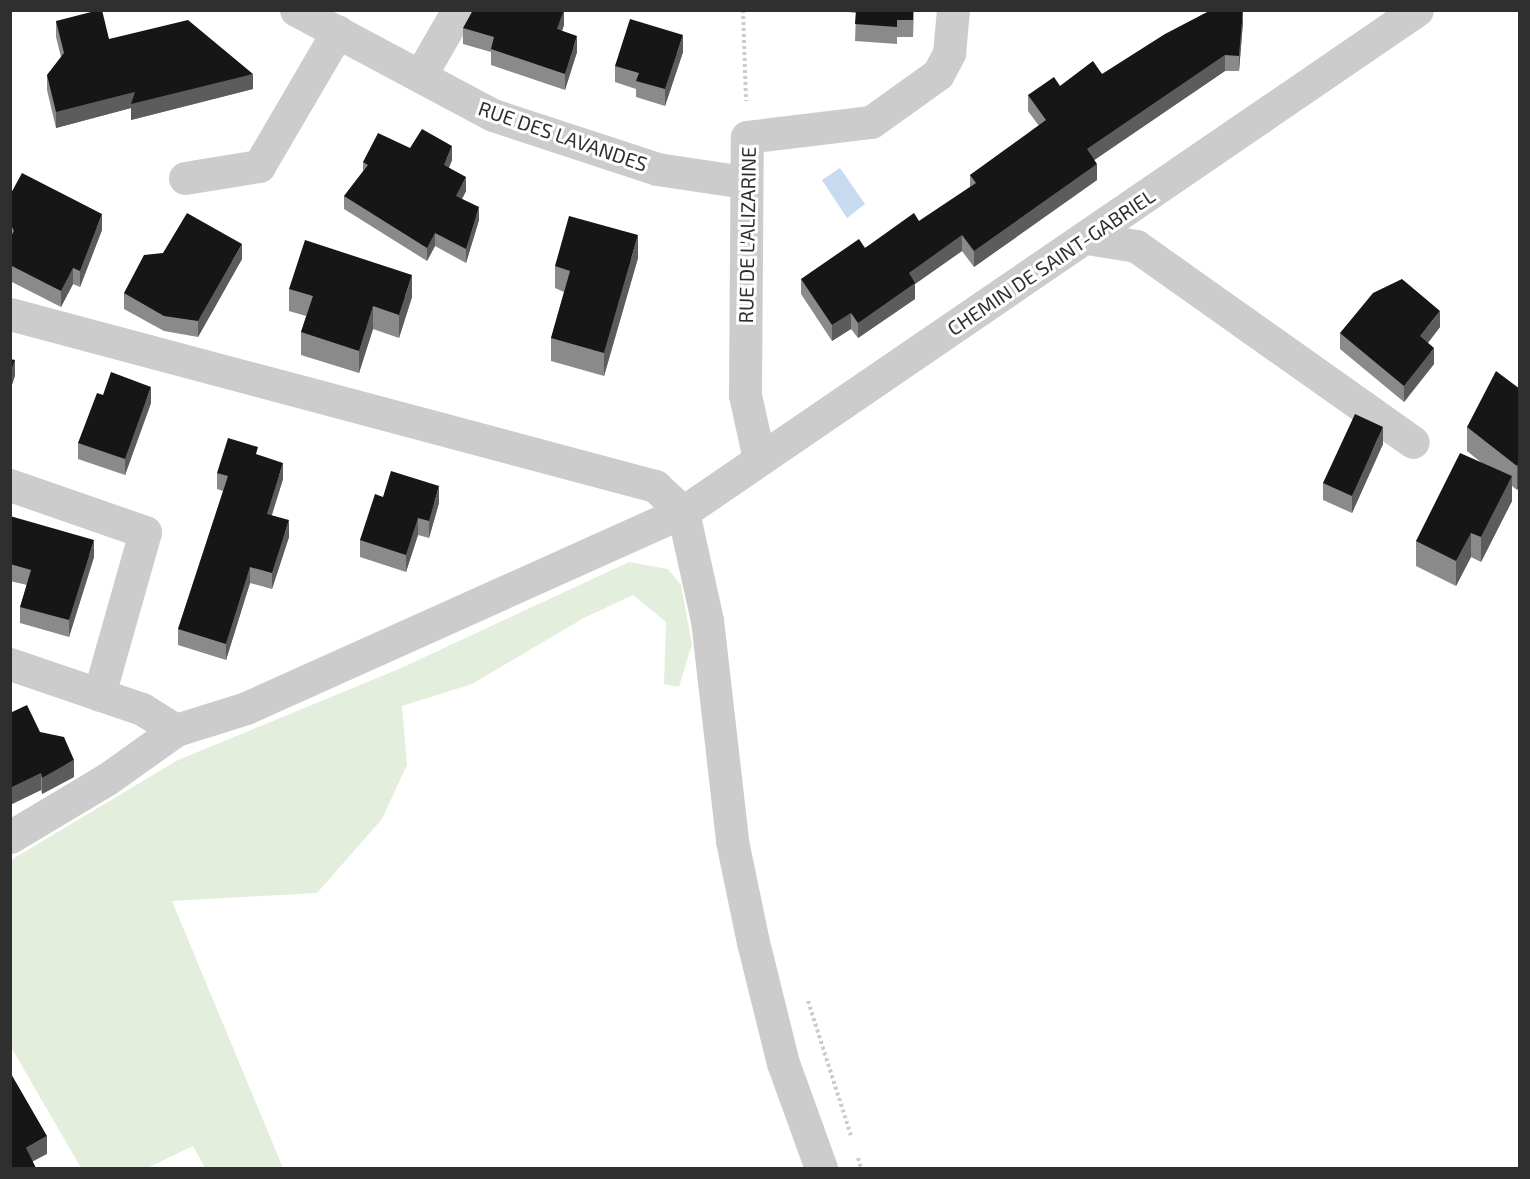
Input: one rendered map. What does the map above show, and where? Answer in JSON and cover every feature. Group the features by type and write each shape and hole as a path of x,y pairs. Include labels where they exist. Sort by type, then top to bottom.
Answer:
{"street":[{"name":"RUE DES LAVANDES","path":"296,10 493,115 657,169 744,182"},
{"path":"420,76 458,10"},
{"name":"RUE DE L'ALIZARINE","path":"759,459 745,394 744,182 747,137 871,122 938,74 950,53 953,10"},
{"name":"CHEMIN DE SAINT-GABRIEL","path":"10,837 107,779 176,730 246,708 683,512 1087,238 1417,10"},
{"path":"185,178 259,165 338,31"},
{"path":"1087,238 1136,246 1413,442"},
{"path":"10,314 655,486 683,512 707,620 732,841 753,942 783,1063 821,1168"},
{"path":"10,485 145,532 99,695"},
{"path":"10,664 142,709 176,730"}],"path":[{"path":"743,10 747,137"},
{"path":"805,992 861,1168"}],"green space":[{"path":"629,562 668,569 681,585 692,644 679,687 664,684 666,622 633,595 584,618 472,684 402,706 407,765 382,819 317,893 172,901 283,1168 205,1168 193,1146 147,1168 81,1168 11,1047 11,860 178,760 399,669"}],"water":[{"path":"840,168 865,204 847,218 822,180"}],"building":[{"path":"102,10 109,39 188,20 253,74 131,104 135,92 56,112 47,75 64,53 56,21"},
{"path":"473,10 564,10 557,29 577,36 565,74 491,49 494,37 463,28"},
{"path":"856,10 913,10 913,20 897,20 897,27 855,24"},
{"path":"1211,10 1243,10 1239,56 1225,55 1087,149 1097,164 974,251 962,235 909,273 915,283 858,323 851,313 832,325 801,279 859,239 865,248 914,213 919,221 976,183 970,175 1046,120 1028,95 1054,77 1060,86 1093,61 1102,74 1165,34"},
{"path":"630,19 683,35 665,89 636,81 639,73 615,66"},
{"path":"422,129 452,146 444,165 466,177 456,196 479,207 466,249 435,233 427,248 344,196 368,165 363,162 378,133 410,148"},
{"path":"22,173 102,214 80,271 73,268 61,291 10,265 10,238 14,231 10,223 10,195"},
{"path":"187,213 242,244 198,321 164,316 124,293 144,255 163,253"},
{"path":"569,216 638,235 604,353 551,338 570,271 555,266"},
{"path":"305,240 412,275 399,315 373,306 359,351 301,332 313,296 289,289"},
{"path":"1402,279 1440,311 1420,336 1434,348 1404,386 1340,333 1373,293"},
{"path":"10,359 15,360 10,375"},
{"path":"1496,371 1520,389 1520,461 1517,466 1467,427"},
{"path":"111,372 151,387 125,459 78,443 97,393 103,395"},
{"path":"1355,414 1383,427 1352,496 1323,483"},
{"path":"228,438 258,447 256,454 283,463 267,514 289,520 272,573 250,567 226,644 178,629 228,476 217,473"},
{"path":"1460,453 1512,476 1481,537 1471,533 1456,561 1416,541"},
{"path":"391,471 439,486 429,521 418,518 406,555 360,540 375,494 383,497"},
{"path":"10,516 94,540 69,620 20,607 31,570 10,564"},
{"path":"27,705 40,732 64,737 74,760 42,778 41,773 10,788 10,713"},
{"path":"10,1072 47,1136 26,1148 36,1168 10,1168"}]}
